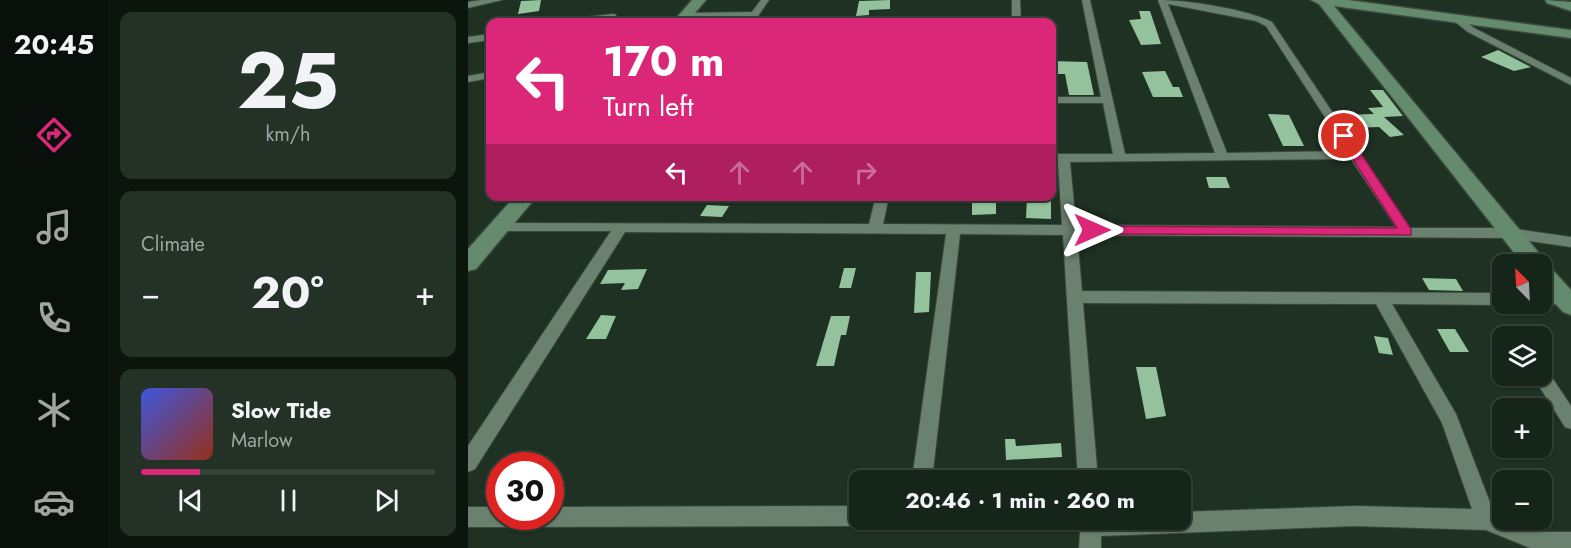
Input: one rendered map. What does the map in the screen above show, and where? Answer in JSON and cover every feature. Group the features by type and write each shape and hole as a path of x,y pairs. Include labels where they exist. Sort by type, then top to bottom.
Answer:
{"street":[{"path":"474,3 498,0"},
{"path":"684,18 699,0"},
{"path":"754,18 765,0"},
{"path":"1016,0 1017,18"},
{"path":"1086,0 1120,157"},
{"path":"1162,0 1260,19 1269,24 1406,232"},
{"path":"1162,0 1222,156"},
{"path":"1318,0 1571,34"},
{"path":"1552,0 1571,7"},
{"path":"1323,1 1527,254"},
{"path":"1457,19 1471,30 1571,82"},
{"path":"468,40 486,38"},
{"path":"468,79 486,76"},
{"path":"1056,100 1107,100"},
{"path":"1087,470 1070,230 1058,158 1356,155"},
{"path":"468,263 522,201"},
{"path":"875,229 882,201"},
{"path":"500,226 1508,232 1571,242"},
{"path":"468,463 621,227"},
{"path":"923,470 954,229"},
{"path":"1075,297 1492,299"},
{"path":"1380,298 1449,420 1486,520"},
{"path":"1548,386 1571,421"},
{"path":"468,517 849,516"},
{"path":"1191,520 1355,516 1486,520 1544,543 1571,543"},
{"path":"1090,548 1091,530"}],"building":[{"path":"541,0 539,11 518,14 521,1"},
{"path":"890,0 890,9 869,10 869,15 856,16 859,1"},
{"path":"1139,11 1150,11 1161,44 1141,45 1129,20 1141,19"},
{"path":"1498,50 1531,67 1514,71 1481,57"},
{"path":"1056,61 1087,62 1094,95 1069,95 1065,74 1056,74"},
{"path":"1165,71 1173,87 1179,87 1183,97 1153,97 1142,72"},
{"path":"1370,90 1383,90 1403,116 1384,117 1404,135 1390,137 1379,127 1351,128 1342,115 1374,114 1368,108 1383,107"},
{"path":"1268,114 1289,115 1304,146 1283,146"},
{"path":"1206,177 1226,177 1230,188 1209,188"},
{"path":"972,201 996,201 996,214 972,215"},
{"path":"1027,201 1051,201 1051,219 1026,218"},
{"path":"707,205 729,206 722,217 700,216"},
{"path":"844,268 856,268 851,288 839,288"},
{"path":"647,269 638,289 621,290 625,283 600,284 608,270"},
{"path":"916,272 931,272 929,312 914,313"},
{"path":"1422,278 1456,279 1463,291 1429,290"},
{"path":"601,315 616,316 606,339 586,339"},
{"path":"831,316 850,316 846,335 841,335 834,366 816,366"},
{"path":"1437,329 1455,329 1469,352 1450,352"},
{"path":"1374,336 1388,338 1393,355 1379,353"},
{"path":"1136,367 1156,367 1166,416 1146,419"},
{"path":"1005,439 1015,439 1016,446 1061,443 1062,457 1006,460"}],"route":[{"path":"1092,230 1406,232 1344,136"}]}
